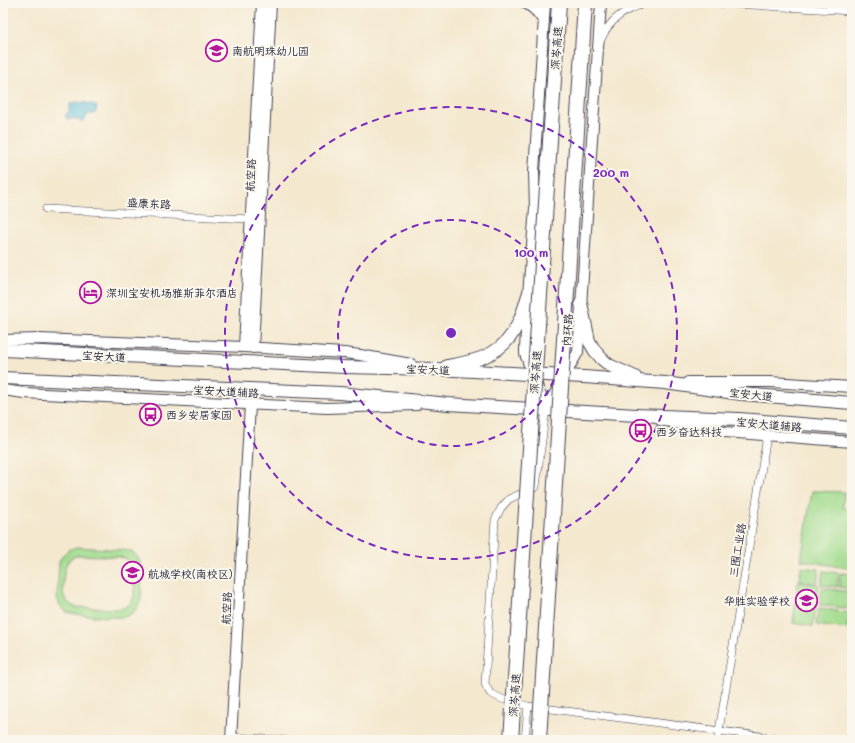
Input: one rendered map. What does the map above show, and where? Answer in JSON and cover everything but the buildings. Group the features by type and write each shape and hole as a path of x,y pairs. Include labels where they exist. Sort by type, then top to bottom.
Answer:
{"highway":[{"name":"深岑高速","path":"511,740 559,3"},
{"path":"539,740 585,3"}],"main road":[{"name":"航空路","path":"248,348 250,219 262,3"},
{"name":"航空路","path":"248,348 271,3"},
{"path":"525,3 539,13 544,22"},
{"path":"545,3 534,172 535,208 525,354 534,374 546,409"},
{"name":"内环路","path":"546,409 578,352 602,3"},
{"path":"3,340 39,339 344,353 436,369 481,358 491,354 499,348 513,333 519,322 528,295"},
{"path":"581,303 589,341 594,351 609,365 643,381"},
{"name":"宝安大道","path":"3,350 344,367 436,369 534,374 665,383 742,394 852,403"},
{"path":"3,378 340,393 448,404 546,409 637,416 739,419 852,428"},
{"path":"665,383 763,382 852,387"},
{"name":"宝安大道辅路","path":"3,390 24,393 250,405 341,408 448,404"},
{"name":"航空路","path":"231,739 250,405"},
{"name":"宝安大道辅路","path":"637,416 725,432 852,442"}],"street":[{"path":"598,50 604,34 613,21 627,10 647,3"},
{"path":"717,3 852,11"},
{"name":"盛康东路","path":"46,209 250,219"},
{"path":"546,409 536,487 509,499 501,508 495,520 484,684 490,693 502,699 528,706 791,740"},
{"name":"三围工业路","path":"718,740 718,731 768,436"},
{"path":"526,740 528,706"},
{"path":"231,739 284,740"}],"green space":[{"path":"812,491 844,492 843,508 852,509 852,569 801,560"},
{"path":"77,547 124,550 135,554 140,561 142,569 141,599 133,613 123,617 94,616 67,612 61,607 57,597 59,562 66,552","holes":["78,555 120,557 131,562 135,578 134,596 128,606 117,609 75,607 67,601 63,592 64,570 66,565 73,557"]},
{"path":"801,567 819,569 817,583 799,581"},
{"path":"823,571 839,573 837,587 821,585"},
{"path":"841,573 852,574 852,589 839,587"},
{"path":"798,582 819,585 813,626 793,623"},
{"path":"822,588 852,592 851,609 820,605"},
{"path":"819,608 850,613 847,629 816,625"}],"water":[{"path":"75,102 95,105 97,107 95,114 88,114 83,122 73,118 67,119 66,114 69,111 70,104"}],"place":[{"name":"南航明珠幼儿园","path":"217,50"},
{"name":"深圳宝安机场雅斯菲尔酒店","path":"91,292"},
{"name":"西乡安居家园","path":"150,414"},
{"name":"西乡奋达科技","path":"641,431"},
{"name":"航城学校(南校区)","path":"132,573"},
{"name":"华胜实验学校","path":"806,600"}]}
